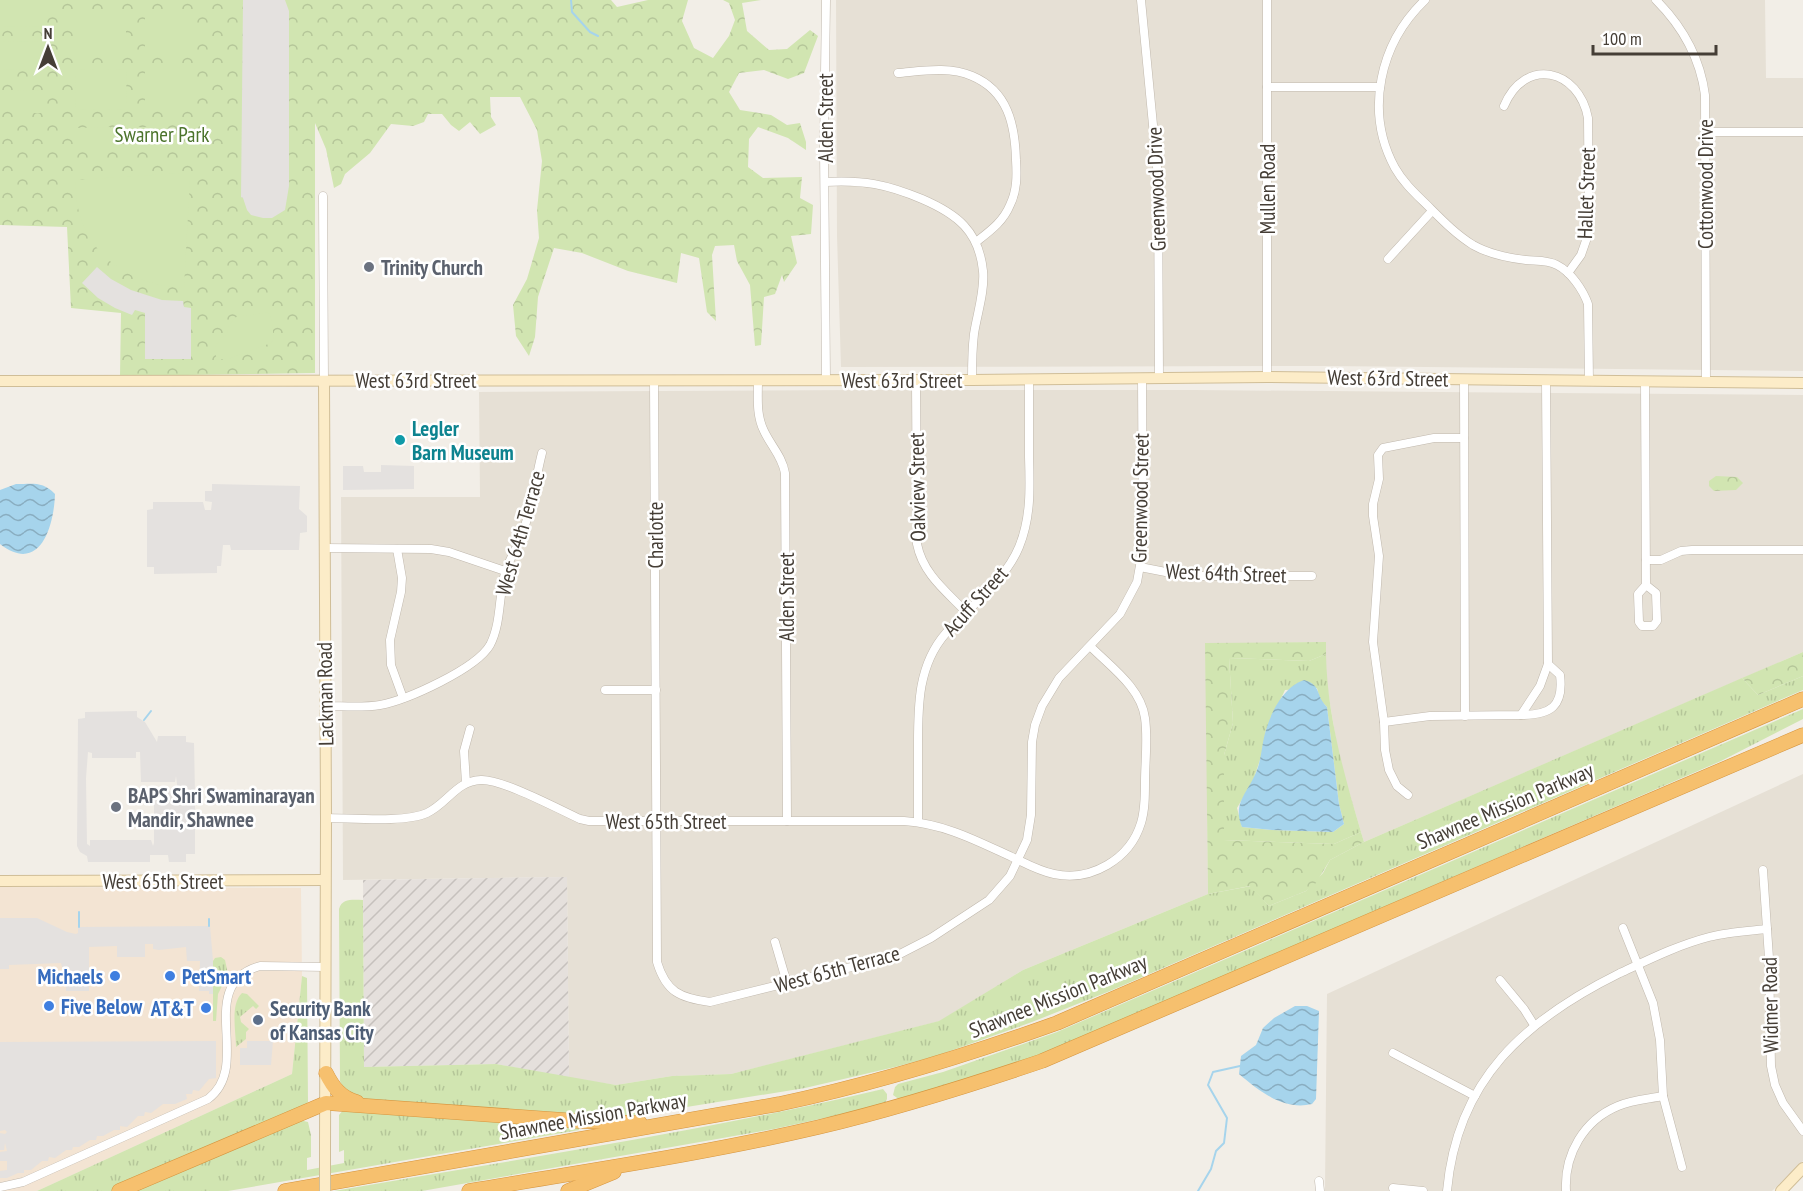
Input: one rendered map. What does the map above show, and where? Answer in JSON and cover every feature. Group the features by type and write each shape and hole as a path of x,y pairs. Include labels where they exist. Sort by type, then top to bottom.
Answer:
{"highway":[{"name":"Shawnee Mission Parkway","path":"285,1191 779,1104 847,1089 939,1064 1057,1023 1803,699"},
{"path":"469,1191 744,1143 819,1127 936,1096 1042,1061 1803,733"},
{"path":"326,1073 335,1089 347,1099 392,1108"},
{"path":"119,1191 326,1103 578,1121 669,1124"},
{"path":"568,1191 639,1162"}],"street":[{"name":"Alden Street","path":"826,0 826,380"},
{"name":"Greenwood Drive","path":"1141,0 1158,177 1159,378"},
{"name":"Mullen Road","path":"1267,0 1268,377"},
{"path":"1425,0 1408,19 1386,58 1380,87 1379,115 1387,150 1406,184 1459,235 1486,251 1505,257 1557,265 1568,273 1584,293 1588,304 1589,381"},
{"name":"Cottonwood Drive","path":"1659,1 1680,28 1697,60 1705,95 1706,382"},
{"path":"898,73 942,70 957,71 973,76 997,94 1008,108 1015,135 1017,177 1014,196 1010,207 998,224 976,242"},
{"name":"Hallet Street","path":"1504,106 1516,85 1527,78 1546,74 1564,79 1574,87 1586,107 1589,232 1581,255 1568,273"},
{"path":"1267,87 1380,87"},
{"path":"1705,132 1803,132"},
{"path":"825,182 860,182 895,188 949,213 969,231 980,252 983,273 972,347 972,380"},
{"name":"Lackman Road","path":"323,196 325,1191"},
{"path":"1388,259 1432,211"},
{"name":"West 63rd Street","path":"0,381 1029,380 1268,377 1803,383"},
{"name":"Greenwood Street","path":"1018,860 1029,831 1032,742 1042,706 1059,678 1119,614 1129,600 1137,582 1143,549 1142,378"},
{"path":"1464,379 1465,716"},
{"name":"Charlotte","path":"654,380 657,953 661,975 667,984"},
{"name":"Alden Street","path":"758,380 760,421 778,452 785,473 787,821"},
{"name":"Oakview Street","path":"916,380 919,556 932,577 966,612"},
{"name":"Acuff Street","path":"918,822 918,715 923,675 930,657 941,640 1005,571 1018,549 1025,530 1029,502 1029,380"},
{"path":"1521,715 1540,686 1548,664 1546,381"},
{"path":"1645,381 1646,585 1638,594 1639,622 1642,626 1653,626 1657,621 1656,593 1646,585"},
{"path":"1408,795 1397,786 1389,770 1374,642 1379,556 1373,504 1379,479 1378,455 1383,448 1415,441 1434,438 1464,438"},
{"name":"West 64th Terrace","path":"325,706 376,706 392,703 468,667 484,653 497,625 505,571 521,538 542,453"},
{"path":"324,548 432,549 449,552 505,571"},
{"path":"397,549 402,585 390,640 391,665 403,698"},
{"path":"1646,560 1661,560 1681,551 1692,550 1803,550"},
{"name":"West 64th Street","path":"1140,567 1186,576 1312,576"},
{"path":"1018,860 1041,870 1066,876 1088,873 1116,860 1127,849 1141,824 1146,732 1142,706 1131,688 1090,647"},
{"path":"1384,722 1430,716 1542,714 1552,708 1561,687 1560,675 1548,664"},
{"path":"605,690 656,690"},
{"path":"326,818 416,817 436,807 458,786 466,783 464,751 470,729"},
{"name":"West 65th Street","path":"466,783 479,780 496,782 579,819 590,821 918,822 952,830 1018,860"},
{"name":"West 65th Terrace","path":"667,984 675,992 689,999 710,1002 896,956 915,948 989,900 1010,876 1018,860"},
{"name":"Widmer Road","path":"1763,870 1771,1066 1783,1103 1803,1131"},
{"name":"West 65th Street","path":"0,881 325,880"},
{"path":"1623,928 1653,1003 1658,1023 1663,1096 1682,1167"},
{"path":"1447,1191 1458,1138 1475,1096 1491,1070 1534,1025 1577,997 1638,965 1707,937 1730,932 1767,929"},
{"path":"775,942 787,983"},
{"path":"0,1187 23,1182 209,1098 219,1090 226,1074 226,1005 228,994 239,979 252,968 260,966 326,967"},
{"path":"1500,980 1534,1025"},
{"path":"1394,1053 1475,1096"},
{"path":"1566,1191 1566,1171 1571,1154 1578,1139 1589,1125 1620,1105 1663,1096"},
{"path":"1781,1191 1803,1168"},
{"path":"1320,1181 1320,1191"},
{"path":"1393,1188 1423,1191"}],"shaded area":[{"path":"243,0 285,0 289,11 289,186 285,210 272,218 251,215 241,197"},
{"path":"836,0 1765,0 1766,78 1803,78 1803,371 1325,366 841,367 837,236"},
{"path":"97,267 111,279 131,290 162,300 183,301 184,307 191,308 191,359 145,359 145,313 135,310 132,315 115,308 98,298 82,283"},
{"path":"860,390 1803,395 1803,652 1364,842 1339,758 1326,679 1326,642 1206,644 1208,894 1023,970 940,1021 731,1074 672,1076 616,1085 569,1078 567,877 343,880 341,497 480,497 479,392"},
{"path":"381,465 414,466 414,489 343,490 343,466 363,466 364,472 381,472"},
{"path":"212,484 300,486 299,509 307,516 307,532 300,533 299,550 231,550 230,545 223,545 221,566 217,566 217,573 154,574 154,567 147,567 147,510 153,509 153,502 203,502 205,510 211,510 212,502 205,501 205,491 212,491"},
{"path":"137,711 137,717 145,722 157,742 158,736 186,736 186,742 194,743 195,794 189,794 188,797 195,799 195,854 186,854 186,862 169,862 168,855 150,855 150,862 88,862 87,856 80,852 77,846 78,719 85,718 85,712","holes":["88,752 92,753 92,758 136,758 136,752 140,752 141,782 175,782 176,776 178,792 176,797 175,791 157,791 157,799 154,800 153,846 151,840 90,840 90,846 87,844 86,778"]},
{"path":"1803,774 1803,1161 1772,1191 1325,1191 1327,994"},
{"path":"567,877 569,1078 496,1064 364,1067 363,880"},
{"path":"0,887 301,888 302,976 292,1074 37,1191 0,1191"},
{"path":"0,918 37,918 76,934 78,927 210,926 213,994 209,994 209,991 199,991 200,961 187,961 186,947 159,950 153,949 153,944 145,944 145,957 117,957 117,946 89,947 89,991 66,991 66,967 62,967 61,963 9,965 9,969 0,969"},
{"path":"216,1041 216,1078 209,1079 199,1091 193,1090 192,1094 186,1094 187,1099 175,1104 163,1104 151,1113 145,1112 144,1116 138,1116 127,1127 120,1126 120,1130 97,1136 96,1140 73,1147 72,1150 66,1150 55,1158 49,1157 48,1161 42,1161 31,1170 24,1170 24,1173 0,1178 0,1171 7,1170 7,1161 0,1161 0,1152 7,1151 5,1143 4,1150 0,1150 0,1133 7,1132 0,1131 0,1042"},
{"path":"247,1041 273,1041 271,1065 240,1065 240,1048 247,1048"}],"green space":[{"name":"Swarner Park","path":"0,0 611,0 617,7 648,0 688,0 682,21 694,48 713,58 729,36 735,20 729,3 723,0 761,0 742,3 747,31 769,50 787,49 810,30 818,36 804,73 788,79 764,70 739,73 729,92 740,110 771,115 787,125 800,123 806,150 788,138 758,127 749,139 748,167 763,178 802,177 800,198 813,205 811,234 791,236 797,263 784,282 782,275 775,294 764,297 761,345 755,346 750,285 737,261 734,245 715,246 712,255 716,321 707,312 699,258 681,253 677,283 628,271 582,253 554,248 538,297 535,337 529,356 516,336 513,305 527,279 539,238 537,210 542,161 537,130 520,97 490,97 491,117 496,125 480,134 470,122 459,131 442,114 428,114 424,122 413,126 391,124 370,153 345,174 341,184 334,188 326,149 315,123 315,373 120,376 121,313 71,308 67,227 0,225"},
{"path":"1,0 46,0 46,27 1,26"},
{"path":"75,15 126,15 126,55 75,55"},
{"path":"145,16 195,16 195,56 145,56"},
{"path":"0,41 46,42 45,70 0,69"},
{"path":"75,69 126,70 127,110 76,109"},
{"path":"145,71 196,71 196,111 145,111"},
{"path":"11,90 45,91 45,113 11,113"},
{"path":"110,127 110,150 76,150 76,128"},
{"name":"Swarner Park","path":"129,127 163,127 163,149 129,150"},
{"path":"183,173 190,180 184,288 148,282 117,266 103,255 92,242 84,226 77,205 75,180"},
{"path":"268,312 273,325 271,343 231,358 217,360 214,348 221,338 227,335 229,326 235,318 240,314 246,316"},
{"path":"1716,476 1737,477 1743,483 1736,490 1714,491 1709,486 1709,481"},
{"path":"1326,642 1326,654 1309,661 1229,658 1233,723 1224,755 1224,840 1334,844 1361,832 1364,842 1330,860 1316,883 1306,891 1269,906 1250,886 1208,894 1205,643"},
{"path":"1803,652 1803,676 1758,695 1742,678"},
{"path":"1326,654 1333,722 1361,832 1334,844 1224,840 1224,755 1233,723 1229,658 1309,661","holes":["1317,688 1320,700 1327,707 1339,804 1344,824 1333,832 1242,827 1237,808 1253,781 1261,757 1266,730 1285,690"]},
{"path":"1803,676 1803,690 1110,991 936,1056 805,1088 631,1116 605,1117 362,1100 348,1093 340,1081 339,909 340,905 348,900 363,900 364,1067 496,1064 616,1085 672,1076 731,1074 939,1021 1023,970 1208,894 1251,886 1269,906 1306,891 1323,873 1330,860 1364,842 1742,678 1758,695"},
{"path":"1803,709 1803,719 1721,761 1063,1046 900,1100 893,1095 898,1084 943,1072 1057,1032"},
{"path":"221,957 225,960 228,974 218,994 216,1021 213,1021 213,961"},
{"path":"302,976 307,978 308,1102 306,1105 114,1191 37,1191 292,1074"},
{"path":"242,993 247,994 259,1006 256,1009 253,1006 240,1017 241,1022 249,1029 246,1032 246,1039 236,1047 235,1011 238,998"},
{"path":"883,1089 887,1094 884,1105 774,1129 422,1191 334,1191 678,1132"},
{"path":"344,1109 578,1124 579,1130 228,1191 134,1191 299,1120 308,1122 311,1135 311,1157 307,1158 307,1170 344,1163 344,1150 339,1152 339,1115"}],"water":[{"path":"16,484 42,485 55,494 48,532 35,550 25,554 14,552 0,544 0,490"},
{"path":"1304,680 1314,685 1327,707 1339,804 1344,824 1333,832 1242,827 1239,818 1240,803 1258,767 1272,715 1290,688"},
{"path":"1295,1006 1307,1006 1319,1011 1316,1099 1312,1104 1292,1105 1272,1098 1239,1074 1241,1056 1256,1045 1263,1028 1274,1018"}],"waterway":[{"path":"571,0 572,12 590,32 598,36"},
{"path":"144,720 151,711"},
{"path":"79,912 79,927"},
{"path":"209,919 209,926"},
{"path":"1198,1191 1211,1169 1216,1151 1224,1143 1227,1118 1208,1085 1213,1072 1240,1066"}],"place":[{"name":"Trinity Church","path":"369,267"},
{"name":"Legler Barn Museum","path":"400,440"},
{"name":"BAPS Shri Swaminarayan Mandir, Shawnee","path":"116,807"},
{"name":"Michaels","path":"115,976"},
{"name":"PetSmart","path":"170,976"},
{"name":"Five Below","path":"49,1006"},
{"name":"AT&T","path":"206,1008"},
{"name":"Security Bank of Kansas City","path":"258,1020"}]}
